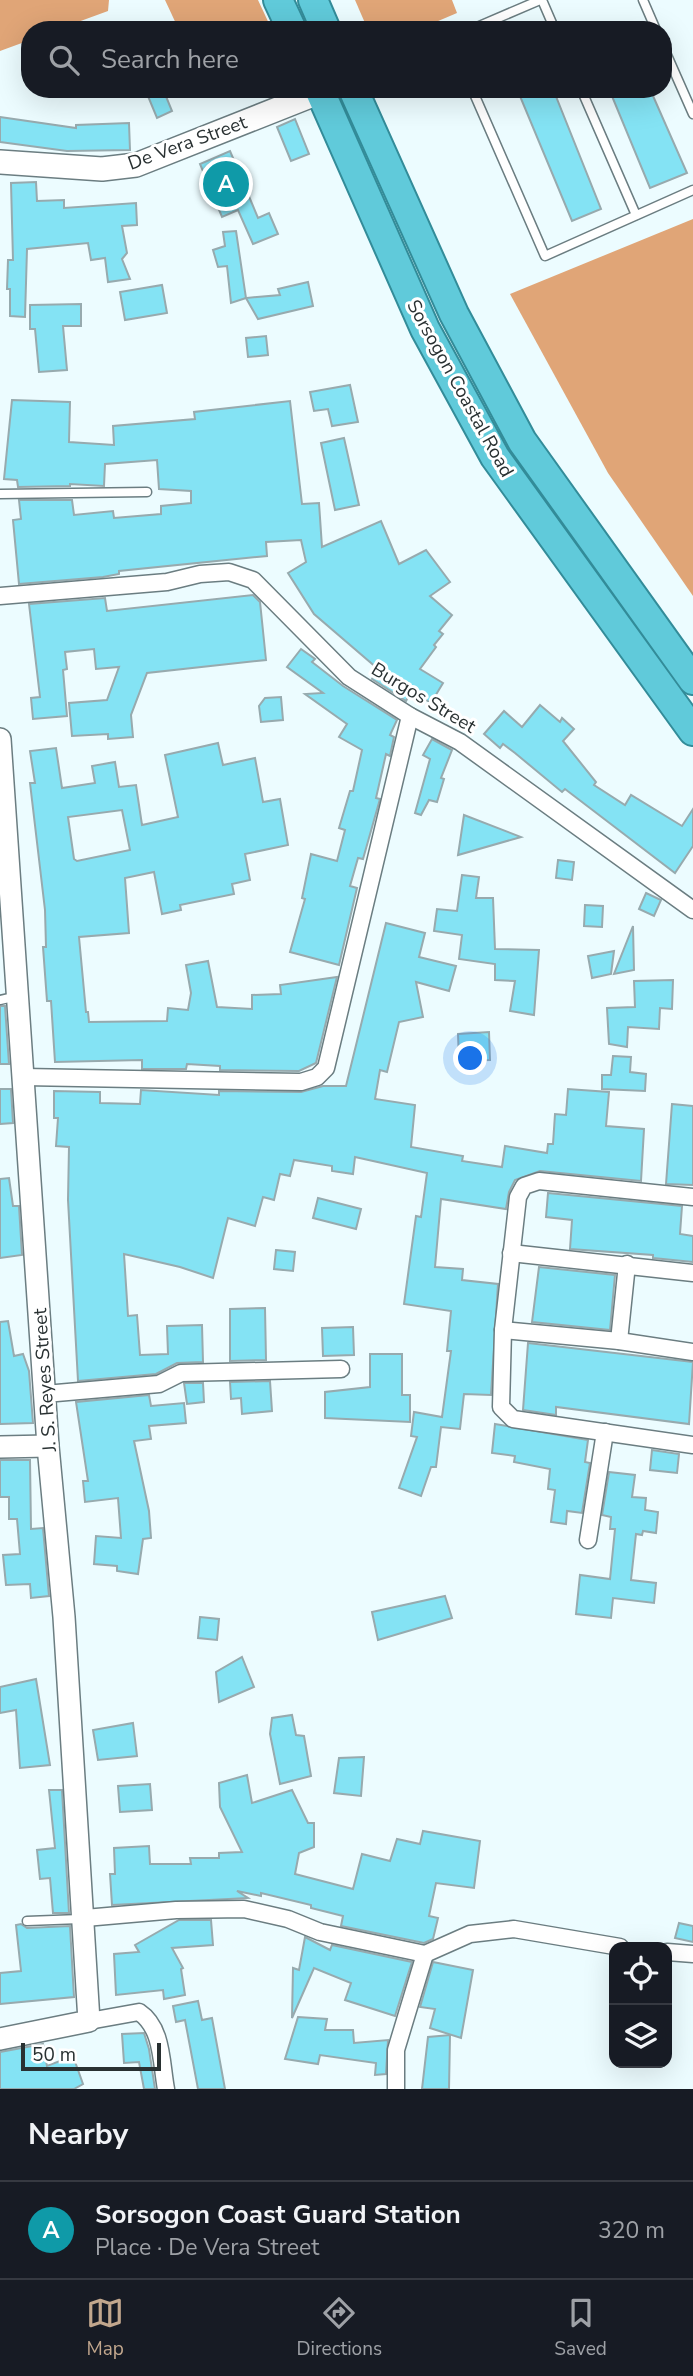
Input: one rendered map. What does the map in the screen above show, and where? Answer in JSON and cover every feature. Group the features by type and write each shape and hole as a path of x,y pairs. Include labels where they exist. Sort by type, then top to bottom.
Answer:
{"highway":[{"path":"278,0 288,21"},
{"path":"313,0 322,21"},
{"name":"Sorsogon Coastal Road","path":"325,98 425,329 495,457 693,731"},
{"name":"Sorsogon Coastal Road","path":"357,98 454,314 522,441 693,680"}],"main road":[{"name":"De Vera Street","path":"0,162 102,169 136,165 302,98"}],"street":[{"name":"Burgos Street","path":"0,596 167,582 200,574 229,572 253,580 349,677 410,716 460,742 693,910"},
{"path":"24,1077 301,1082 317,1077 326,1068 410,716"},
{"name":"J. S. Reyes Street","path":"0,738 9,998 24,1077 48,1446 85,1918 89,2021"},
{"path":"693,1197 539,1181 524,1186 518,1196 511,1253 503,1330 500,1407 513,1419 693,1445"},
{"path":"511,1253 693,1273"},
{"path":"619,1341 627,1264"},
{"path":"503,1330 619,1341 693,1352"},
{"path":"45,1394 159,1384 181,1373 341,1369"},
{"path":"588,1540 605,1432"},
{"path":"0,1447 48,1446"},
{"path":"85,1918 176,1910 244,1909 288,1919 320,1932 425,1954 470,1934 514,1929 609,1945"},
{"path":"672,1952 693,1954"},
{"path":"396,2089 396,2050 425,1954"},
{"path":"0,2039 139,2012 148,2018 155,2028 166,2089"}],"lane":[{"path":"491,21 541,0 551,21"},
{"path":"643,0 652,21"},
{"path":"672,66 693,114"},
{"path":"476,98 545,256 693,190"},
{"path":"585,98 636,215"},
{"path":"0,494 147,492"},
{"path":"27,1921 85,1918"}],"shaded area":[{"path":"0,0 109,0 108,11 81,21 21,21 21,43 0,51"},
{"path":"165,0 258,0 268,21 175,21"},
{"path":"355,0 452,0 457,13 438,21 364,21"},
{"path":"693,219 693,596 608,473 510,294"}],"building":[{"path":"149,98 167,98 172,111 157,118"},
{"path":"521,98 557,98 601,209 572,221"},
{"path":"613,98 654,98 687,173 650,188"},
{"path":"0,117 76,128 76,125 129,123 130,150 67,151 0,142"},
{"path":"295,119 309,154 291,161 277,127"},
{"path":"230,151 258,218 269,213 278,234 253,244 238,210 222,217 200,164"},
{"path":"36,182 37,201 64,200 64,208 136,203 137,225 122,226 127,253 122,259 130,279 108,282 105,258 91,260 88,243 27,249 25,317 10,316 10,289 7,289 8,260 13,260 11,183"},
{"path":"236,231 246,298 231,303 227,266 218,267 213,250 225,246 223,232"},
{"path":"308,282 313,306 258,319 246,298 280,295 278,289"},
{"path":"162,285 167,313 125,320 120,292"},
{"path":"81,304 81,326 63,326 67,370 39,372 35,329 30,329 30,305"},
{"path":"266,336 268,355 248,357 246,338"},
{"path":"350,385 358,422 332,426 328,409 314,411 310,392"},
{"path":"12,400 70,402 69,442 114,445 113,426 195,419 194,412 290,401 302,504 319,503 322,547 381,521 399,564 426,550 450,582 430,596 452,615 439,631 443,634 420,669 443,683 431,703 411,691 406,701 372,679 378,669 314,614 288,573 306,562 301,540 266,542 267,556 119,571 119,574 103,577 19,584 13,520 21,519 19,500 72,500 74,515 113,511 114,518 161,514 161,506 191,503 191,491 159,489 157,460 105,464 104,486 70,484 18,487 17,480 4,479"},
{"path":"344,438 359,505 335,510 321,443"},
{"path":"253,595 260,602 266,660 147,673 131,715 133,737 108,739 108,734 72,736 69,703 107,700 119,667 96,669 94,649 65,652 67,669 63,670 67,716 33,719 31,698 40,697 29,604 105,598 107,611"},
{"path":"301,649 315,659 312,662 343,686 397,720 390,735 394,737 390,756 386,754 376,798 380,799 363,859 358,858 350,886 357,888 339,965 290,952 305,899 302,898 311,854 337,861 345,830 339,828 350,791 353,791 362,750 339,737 347,724 305,694 323,693 287,667"},
{"path":"281,697 283,720 261,722 259,706 265,698"},
{"path":"540,705 560,722 562,718 574,729 563,741 596,782 594,785 625,805 631,795 682,826 693,809 693,846 675,873 565,789 562,792 503,744 500,748 484,734 504,711 522,727"},
{"path":"432,739 452,750 441,778 444,779 437,802 429,800 421,815 415,813 430,759 423,755"},
{"path":"218,743 223,765 255,758 263,802 280,799 288,845 245,854 250,880 232,884 234,894 180,905 181,910 162,914 154,872 125,878 129,933 79,937 89,1022 167,1021 168,1008 188,1010 191,993 186,965 208,961 217,1007 252,1009 252,995 281,994 280,985 337,977 316,1063 299,1071 220,1070 220,1066 187,1064 186,1069 142,1069 142,1060 55,1062 51,1001 47,1001 43,947 46,947 45,910 30,783 35,783 30,751 56,748 62,788 95,783 92,766 115,762 119,787 136,785 142,825 178,817 165,755","holes":["122,810 130,850 77,861 74,859 68,817"]},
{"path":"464,815 521,837 458,855"},
{"path":"558,860 574,862 572,880 556,878"},
{"path":"462,875 479,877 476,898 493,898 495,949 539,950 534,1015 510,1011 515,981 495,980 495,964 459,959 462,935 434,931 437,909 457,911"},
{"path":"646,893 661,900 654,916 639,909"},
{"path":"585,905 603,906 602,927 584,926"},
{"path":"386,923 425,933 419,957 456,966 449,991 416,982 423,1017 399,1022 387,1072 380,1070 375,1099 415,1105 411,1147 463,1156 462,1161 502,1167 505,1146 547,1153 548,1144 553,1144 555,1114 566,1115 568,1089 609,1092 606,1126 644,1129 641,1181 540,1171 515,1180 509,1192 506,1209 441,1199 435,1267 463,1269 462,1280 498,1284 491,1395 464,1394 460,1429 441,1427 436,1467 431,1467 421,1496 399,1488 417,1437 411,1436 414,1412 442,1417 451,1351 447,1351 451,1311 404,1304 416,1216 421,1217 427,1173 355,1157 353,1174 332,1171 332,1166 294,1160 290,1176 280,1174 274,1200 263,1197 255,1226 228,1218 213,1278 124,1254 128,1316 137,1315 140,1355 168,1354 167,1326 202,1325 203,1362 177,1363 156,1374 78,1381 68,1200 69,1147 56,1146 58,1118 54,1118 54,1091 100,1092 100,1103 140,1104 141,1090 219,1095 219,1091 301,1092 323,1086 346,1086"},
{"path":"633,926 634,970 614,974"},
{"path":"614,951 611,974 592,978 588,956"},
{"path":"673,980 672,1009 660,1008 659,1029 628,1027 627,1047 609,1044 607,1008 635,1007 634,981"},
{"path":"0,1006 5,1006 9,1064 0,1064"},
{"path":"489,1032 490,1060 459,1061 458,1034"},
{"path":"613,1056 631,1057 630,1072 646,1074 645,1091 602,1089 602,1075 611,1075"},
{"path":"0,1089 11,1089 13,1123 0,1124"},
{"path":"672,1104 693,1106 693,1185 666,1184"},
{"path":"9,1178 13,1206 19,1206 22,1255 0,1258 0,1179"},
{"path":"548,1193 682,1206 680,1234 693,1236 693,1262 653,1258 653,1255 570,1249 572,1220 546,1217"},
{"path":"318,1198 361,1209 356,1229 313,1218"},
{"path":"276,1250 295,1252 293,1271 274,1269"},
{"path":"539,1267 615,1275 610,1330 532,1322"},
{"path":"265,1308 266,1360 230,1361 230,1309"},
{"path":"8,1321 14,1356 23,1354 29,1371 33,1423 0,1424 0,1322"},
{"path":"353,1327 354,1355 323,1356 322,1328"},
{"path":"528,1343 693,1362 689,1424 556,1407 556,1415 523,1410"},
{"path":"370,1354 402,1354 402,1395 410,1395 410,1422 325,1418 325,1392 370,1387"},
{"path":"270,1381 272,1411 242,1414 241,1398 231,1399 230,1382"},
{"path":"184,1383 203,1383 204,1402 187,1404"},
{"path":"149,1395 151,1406 184,1403 186,1423 149,1426 151,1439 134,1441 149,1511 151,1538 143,1539 138,1574 117,1571 117,1566 94,1564 96,1536 121,1538 118,1498 85,1502 83,1481 88,1481 76,1402"},
{"path":"495,1424 588,1440 585,1462 590,1463 582,1513 567,1511 566,1524 551,1522 555,1490 548,1489 550,1469 514,1462 515,1456 492,1453"},
{"path":"652,1450 679,1454 677,1473 650,1470"},
{"path":"0,1460 30,1460 31,1529 43,1528 49,1596 31,1598 30,1584 6,1585 3,1555 20,1554 17,1519 9,1519 9,1497 0,1497"},
{"path":"609,1472 635,1475 632,1497 646,1498 645,1510 658,1512 656,1533 643,1531 642,1535 636,1534 631,1580 656,1583 654,1603 613,1598 611,1618 576,1614 580,1575 610,1579 615,1529 610,1529 611,1517 602,1515"},
{"path":"445,1596 452,1618 378,1640 372,1612"},
{"path":"200,1617 219,1619 217,1640 198,1638"},
{"path":"242,1657 254,1687 219,1702 216,1672"},
{"path":"36,1679 50,1765 20,1768 16,1710 0,1713 0,1687"},
{"path":"292,1715 296,1735 304,1736 311,1776 280,1784 270,1734 272,1718"},
{"path":"133,1723 137,1756 98,1760 93,1730"},
{"path":"364,1757 361,1796 334,1793 339,1758"},
{"path":"247,1775 252,1803 292,1790 308,1823 314,1823 314,1847 299,1853 295,1874 353,1889 362,1854 390,1861 397,1839 420,1844 423,1831 480,1841 474,1888 436,1883 429,1916 438,1918 433,1939 424,1943 341,1926 343,1916 261,1893 261,1896 237,1891 248,1898 112,1905 110,1874 115,1874 114,1848 149,1846 150,1864 191,1864 190,1858 219,1858 219,1853 242,1852 220,1807 219,1783"},
{"path":"150,1784 152,1810 120,1812 118,1786"},
{"path":"49,1790 62,1790 69,1913 53,1913 50,1878 40,1879 37,1850 55,1848"},
{"path":"179,1920 211,1920 213,1945 172,1948 183,1968 185,1995 164,1999 163,1990 116,1995 114,1954 139,1952 135,1945"},
{"path":"679,1923 693,1926 693,1942 675,1938"},
{"path":"21,1924 27,1928 70,1926 74,1997 0,2004 0,1973 21,1971 16,1925"},
{"path":"305,1937 330,1950 332,1945 412,1962 395,2016 345,2000 351,1983 314,1968 292,2018 293,1968 299,1970"},
{"path":"433,1962 473,1970 461,2038 430,2028 435,2009 420,2007"},
{"path":"198,2001 202,2020 212,2018 225,2089 198,2089 185,2020 176,2022 173,2006"},
{"path":"298,2017 327,2019 325,2030 353,2030 354,2043 388,2040 386,2074 375,2075 376,2063 320,2055 318,2064 285,2059"},
{"path":"144,2033 155,2089 144,2089 139,2062 124,2063 122,2034"},
{"path":"450,2035 449,2089 422,2089 428,2037"},
{"path":"43,2044 47,2066 73,2056 83,2084 74,2089 0,2089 0,2052"}],"place":[{"name":"Sorsogon Coast Guard Station","path":"226,184"}]}
